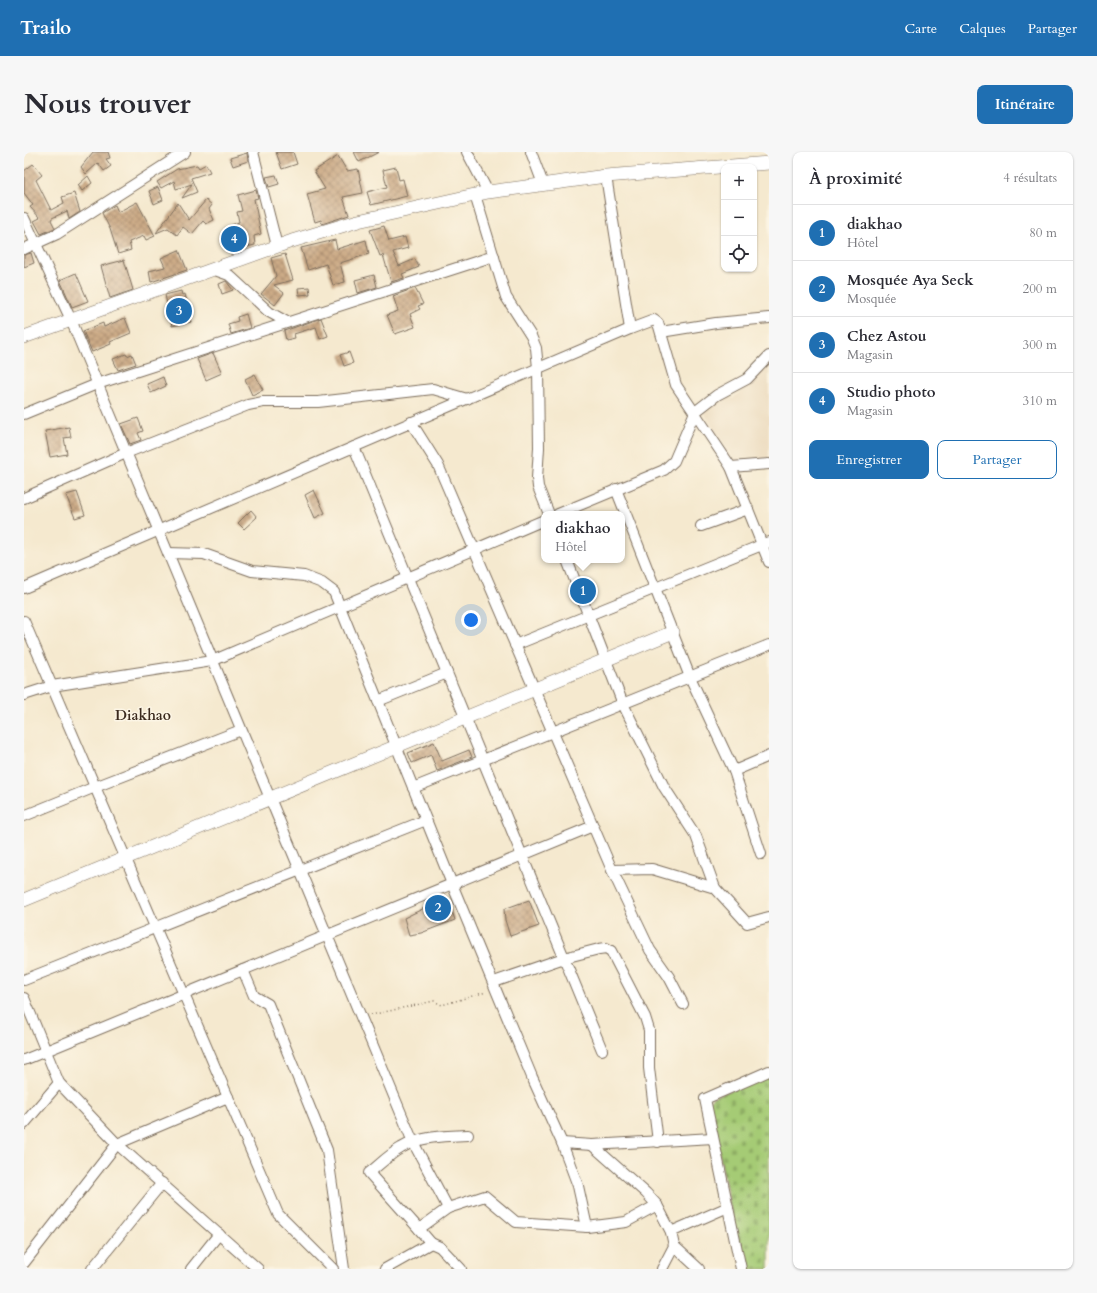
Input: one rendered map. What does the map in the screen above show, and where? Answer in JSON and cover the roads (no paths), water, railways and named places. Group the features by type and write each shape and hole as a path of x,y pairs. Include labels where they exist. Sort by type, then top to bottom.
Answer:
{"street":[{"path":"24,249 36,245 57,234 185,152"},
{"path":"253,152 277,246"},
{"path":"467,152 482,193 494,256 506,297 536,348 538,368 539,448 537,478 538,487 548,511"},
{"path":"531,152 543,184"},
{"path":"24,337 215,270 277,246 358,221 482,193 543,184 606,176 769,163"},
{"path":"606,176 630,329"},
{"path":"24,218 71,320 413,1142 448,1208"},
{"path":"24,414 97,384 494,256"},
{"path":"215,270 229,275 269,312 287,322"},
{"path":"661,332 716,323 769,318"},
{"path":"24,588 630,329 657,321 676,385 731,467 748,509 765,543 769,562"},
{"path":"565,511 664,470 674,461 695,412 717,394 747,379 769,356"},
{"path":"24,498 126,453 234,409 262,402 318,402 433,389 467,398"},
{"path":"411,422 438,465 612,870 650,950 669,976 683,1004"},
{"path":"354,447 602,1050"},
{"path":"731,467 769,464"},
{"path":"616,489 625,511"},
{"path":"701,526 748,509"},
{"path":"625,512 690,677 734,771 761,854"},
{"path":"24,695 52,686 212,661 541,521"},
{"path":"515,645 765,543"},
{"path":"168,553 204,554 252,572 304,576 322,583 334,592 341,606 452,884 532,1077 562,1143 578,1186 587,1227"},
{"path":"568,563 607,660 622,704 664,787 696,836 715,888 747,923 769,917"},
{"path":"24,622 278,1214 333,1269"},
{"path":"24,900 673,632"},
{"path":"413,788 769,645"},
{"path":"378,701 447,672"},
{"path":"24,816 95,786 242,730"},
{"path":"734,771 769,756"},
{"path":"24,980 299,869 426,820"},
{"path":"24,1060 593,826"},
{"path":"612,870 652,869 715,888"},
{"path":"495,985 564,958 599,949 606,948 611,951 645,1016 649,1030 649,1068 658,1142"},
{"path":"242,970 254,996 268,1004 327,1150 344,1269"},
{"path":"24,998 59,1083 117,1144 258,1269"},
{"path":"741,1269 705,1099 769,1071"},
{"path":"24,1124 59,1083"},
{"path":"24,1263 117,1144 228,1097"},
{"path":"461,1269 440,1247 431,1243 369,1173 400,1148 413,1142 438,1136 468,1135"},
{"path":"562,1143 592,1145 713,1138"},
{"path":"592,1145 646,1193 657,1205 671,1232 674,1246 699,1269"},
{"path":"92,1269 162,1184"},
{"path":"419,1229 448,1208 485,1196 516,1222 587,1227 626,1222 657,1205"},
{"path":"671,1232 728,1207"},
{"path":"191,1269 219,1234"},
{"path":"386,1269 431,1243"},
{"path":"662,1269 674,1246"}],"place":[{"name":"Studio photo","path":"234,239"},
{"name":"Chez Astou","path":"179,311"},
{"name":"diakhao","path":"583,591"},
{"name":"Mosquée Aya Seck","path":"438,908"}],"district":[{"name":"Diakhao","path":"143,715"}]}
